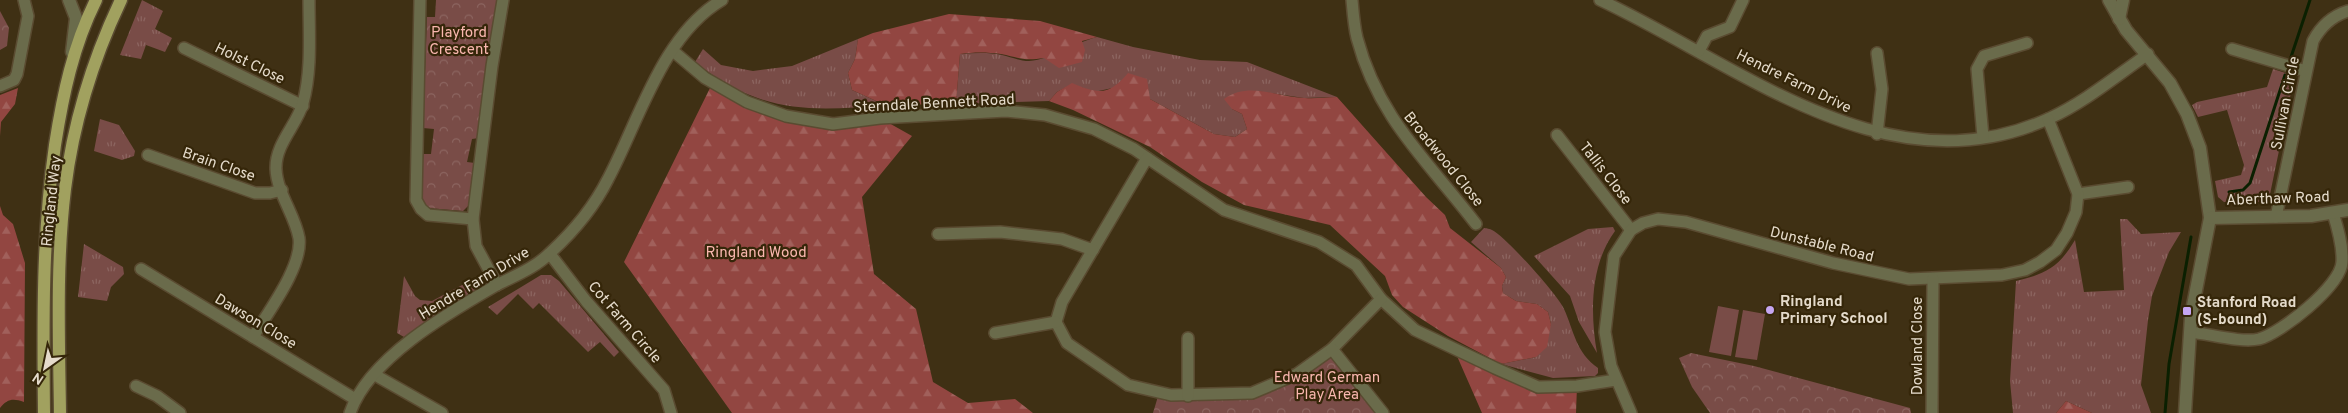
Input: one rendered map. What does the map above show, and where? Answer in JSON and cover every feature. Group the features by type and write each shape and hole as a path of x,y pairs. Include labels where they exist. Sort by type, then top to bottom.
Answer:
{"main road":[{"name":"Ringland Way","path":"44,413 44,242 49,184 61,103 70,64 96,0"},
{"name":"Ringland Way","path":"60,413 61,243 65,188 81,107 109,24 121,0"}],"street":[{"path":"0,86 14,80 17,74 28,16 24,0"},
{"path":"69,0 76,18 70,64"},
{"path":"253,337 294,268 299,253 299,238 276,170 279,151 303,106 308,83 309,0"},
{"path":"420,0 416,200 421,209 428,215 473,219"},
{"path":"497,285 476,246 473,219 492,66 503,0"},
{"name":"Hendre Farm Drive","path":"350,413 355,399 402,346 444,315 537,264 550,254 596,202 609,179 654,81 673,51 692,25 722,0"},
{"name":"Broadwood Close","path":"1352,0 1356,37 1368,74 1385,109 1409,144 1476,224"},
{"name":"Hendre Farm Drive","path":"1600,0 1815,111 1878,134 1922,141 1956,141 2003,134 2048,119 2070,108 2148,54"},
{"path":"1699,51 1707,36 1730,27 1743,0"},
{"path":"2109,0 2126,30 2148,54 2170,83 2186,114 2200,148 2210,218 2190,332 2185,413"},
{"path":"2119,19 2123,0"},
{"name":"Sullivan Circle","path":"2276,216 2311,49 2317,34 2332,18 2348,11"},
{"path":"1983,137 1977,69 1984,56 2027,43"},
{"name":"Holst Close","path":"184,48 303,106"},
{"path":"2232,49 2306,71"},
{"name":"Sterndale Bennett Road","path":"673,51 705,78 748,102 786,116 833,124 880,118 1006,111 1045,114 1094,129 1134,149 1224,210 1319,242 1356,265 1381,299 1416,330 1538,387 1577,386 1616,380"},
{"path":"1877,52 1882,90 1878,134"},
{"path":"2048,119 2078,194 2128,187"},
{"name":"Tallis Close","path":"1557,134 1631,230"},
{"name":"Brain Close","path":"148,155 255,194 282,190"},
{"path":"1147,158 1062,302 1056,322 1067,342 1128,385 1171,395 1252,393 1297,374 1332,349 1381,299"},
{"name":"Dunstable Road","path":"1631,230 1643,223 1658,219 1686,222 1798,254 1873,273 1909,279 2002,275 2025,270 2056,250 2067,233 2076,212 2078,194"},
{"name":"Aberthaw Road","path":"2210,218 2333,213 2348,210"},
{"path":"2190,332 2258,339 2275,333 2325,292 2340,270 2342,263 2341,240 2333,213"},
{"path":"1631,230 1614,256 1608,289 1605,332 1608,353 1616,380 1631,413"},
{"path":"938,234 1000,232 1062,239 1093,250"},
{"name":"Cot Farm Circle","path":"550,254 586,301 664,390 671,413"},
{"name":"Dawson Close","path":"141,269 355,399"},
{"name":"Dowland Close","path":"1932,413 1933,279"},
{"path":"995,334 1056,322"},
{"path":"1188,338 1188,396"},
{"path":"1332,349 1383,413"},
{"path":"375,375 442,412"},
{"path":"136,386 157,396 180,413"}],"green space":[{"path":"142,0 163,11 155,29 172,38 165,52 146,45 141,59 120,55"},
{"name":"Playford Crescent","path":"436,0 499,0 479,138 472,139 467,162 475,163 469,205 463,211 428,208 422,202 423,154 431,154 434,129 423,128 427,17 435,17"},
{"path":"0,11 9,28 7,46 0,50"},
{"path":"949,14 1040,21 1097,37 1082,41 1085,50 1082,62 1059,68 1044,58 1027,59 986,53 960,54 956,104 885,105 852,90 848,73 855,59 858,39 873,33"},
{"path":"1097,37 1133,47 1200,60 1247,62 1337,97 1304,98 1256,91 1232,109 1242,114 1247,129 1235,137 1214,134 1150,99 1117,87 1094,92 1072,84 1057,92 1049,101 956,104 960,54 992,53 1022,60 1038,60"},
{"path":"858,39 855,59 848,73 852,90 885,105 808,108 785,105 763,100 741,91 718,79 695,62 703,49 721,65 753,71 792,66"},
{"path":"2273,69 2292,75 2294,78 2269,199 2265,202 2224,202 2218,197 2215,181 2241,175 2244,165 2227,110 2198,117 2192,105 2197,102 2267,87"},
{"path":"1128,73 1147,79 1150,99 1214,134 1235,137 1247,129 1242,114 1232,109 1224,99 1234,94 1243,91 1263,91 1305,98 1337,97 1426,197 1445,215 1450,228 1501,268 1506,277 1502,286 1503,293 1516,301 1537,304 1548,312 1551,324 1547,347 1536,357 1501,364 1448,336 1403,307 1392,295 1385,276 1330,225 1244,205 1202,182 1150,147 1073,110 1049,101 1057,92 1072,83 1096,91 1103,91 1115,86"},
{"name":"Ringland Wood","path":"713,82 747,102 833,124 880,118 912,136 862,197 874,274 916,309 933,382 968,403 1015,399 1033,413 732,413 624,262"},
{"path":"18,88 15,104 1,122 0,136 0,95"},
{"path":"100,119 119,125 135,151 134,156 122,160 94,151"},
{"path":"0,206 3,215 13,224 25,263 24,402 10,400 0,408"},
{"path":"2120,219 2127,219 2141,234 2181,232 2169,252 2152,296 2148,320 2141,385 2151,413 2092,413 2066,401 2056,413 2013,413 2010,381 2016,281 2051,268 2063,257 2075,240 2084,292 2124,290"},
{"path":"1613,227 1615,231 1607,244 1596,274 1593,322 1597,353 1579,322 1570,296 1534,256 1588,229"},
{"path":"1484,228 1499,235 1508,243 1531,266 1560,302 1580,349 1598,368 1598,373 1595,376 1553,378 1501,364 1536,357 1551,324 1548,312 1537,304 1516,301 1503,293 1502,286 1506,277 1501,268 1471,242"},
{"path":"84,244 123,267 124,274 111,287 107,301 78,297"},
{"path":"481,275 480,285 476,293 404,337 397,333 404,276 415,296 420,300 432,301"},
{"path":"541,275 551,275 559,281 619,352 614,357 600,342 588,352 539,303 533,309 518,294 497,315 488,307"},
{"path":"1718,306 1739,310 1731,356 1709,352"},
{"path":"1743,310 1765,314 1757,360 1735,357"},
{"path":"1453,347 1538,387 1577,386 1576,413 1482,413"},
{"name":"Edward German Play Area","path":"1332,349 1383,413 1153,413 1159,393 1252,393"},
{"path":"1691,353 1754,366 1910,408 1911,413 1710,413 1692,387 1679,358"},
{"path":"2066,401 2092,413 2056,413"}],"waterway":[{"path":"2291,57 2310,0"},
{"path":"2229,192 2243,190 2250,183 2285,75"},
{"path":"2165,413 2169,364 2191,237"}],"place":[{"name":"Ringland Primary School","path":"1770,310"},
{"name":"Stanford Road (S-bound)","path":"2187,311"}]}
